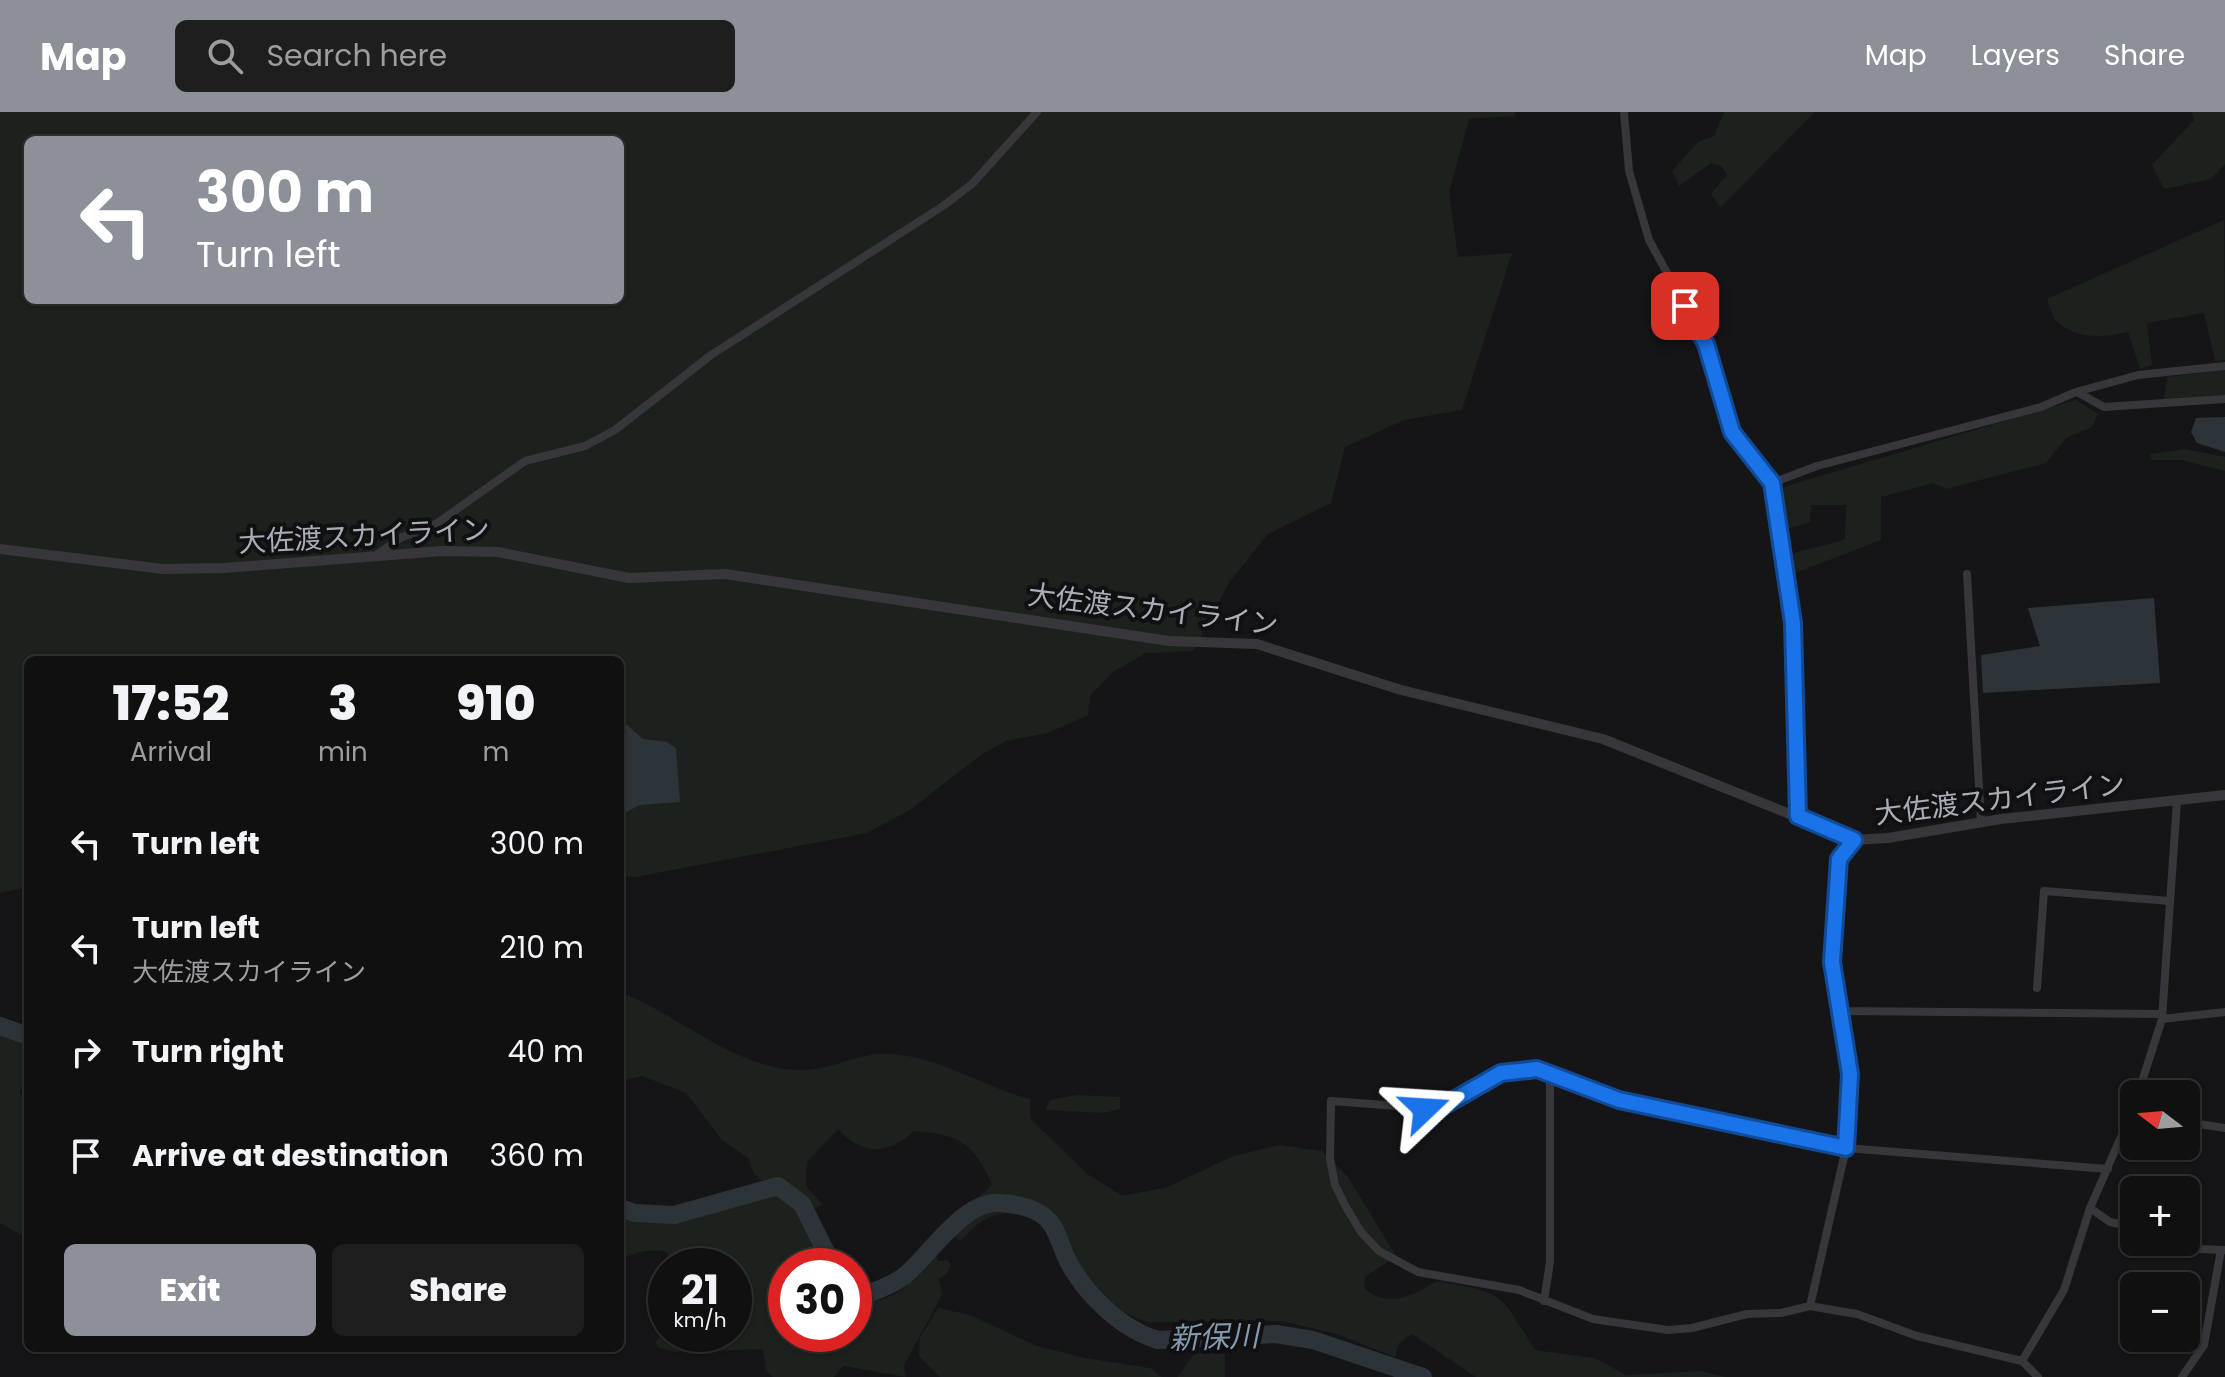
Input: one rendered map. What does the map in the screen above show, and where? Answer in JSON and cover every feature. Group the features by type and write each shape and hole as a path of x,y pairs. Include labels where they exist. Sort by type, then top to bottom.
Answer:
{"street":[{"path":"376,555 402,537 436,524 525,461 585,446 615,430 711,355 943,206 972,184 1037,112"},
{"path":"1624,112 1629,171 1649,240 1706,344 1732,432 1772,483 1793,623 1798,816"},
{"path":"1772,483 1817,466 2041,407 2076,392 2138,375 2225,366"},
{"path":"2076,392 2104,407 2225,399"},
{"name":"大佐渡スカイライン","path":"0,549 163,569 224,568 376,555 498,552 629,578 725,574 1169,641 1257,644 1401,690 1603,739 1854,840 1888,838 1981,822 2225,795"},
{"path":"1967,574 1981,822"},
{"path":"2142,1080 2162,1017 2177,801"},
{"path":"1810,1306 1846,1148 1850,1074 1832,962 1839,859 1854,840"},
{"path":"2037,988 2044,891 2170,901"},
{"path":"1841,1011 2162,1017 2225,1012"},
{"path":"2038,1377 2022,1361 1917,1336 1857,1314 1810,1306 1781,1313 1747,1314 1692,1328 1668,1330 1593,1319 1519,1290 1418,1272 1379,1251 1361,1232 1335,1185 1330,1159 1331,1101 1438,1109 1501,1073 1537,1069 1619,1100 1846,1148 2108,1169"},
{"path":"1544,1301 1550,1262 1550,1074"},
{"path":"2200,1124 2225,1128"},
{"path":"2022,1361 2064,1290 2090,1208 2120,1144"},
{"path":"2090,1208 2110,1222 2120,1224"},
{"path":"2182,1377 2204,1345 2223,1250 2200,1249"}],"shaded area":[{"path":"0,112 1516,112 1514,116 1469,119 1449,193 1458,257 1512,253 1462,410 1404,420 1345,447 1331,503 1268,534 1230,581 1193,651 1146,653 1113,672 1090,696 1088,715 1048,733 1006,741 982,754 910,810 867,833 635,877 624,876 624,656 24,656 24,888 0,893"},
{"path":"1724,112 1815,112 1721,207 1711,194 1727,175 1721,166 1711,163 1679,186 1672,171 1698,142 1714,136"},
{"path":"2192,112 2225,112 2225,164 2211,179 2164,189 2152,165 2194,120"},
{"path":"2224,220 2225,360 2215,361 2204,313 2147,323 2152,365 2140,369 2128,332 2089,336 2070,331 2054,319 2047,299"},
{"path":"2225,370 2225,395 2164,400 2167,377"},
{"path":"2076,400 2098,414 2092,427 2066,438 2046,463 1946,489 1933,483 1881,497 1881,540 1790,575 1787,558 1845,539 1846,505 1811,505 1810,522 1784,530 1780,488"},
{"path":"2225,417 2225,452 2197,443 2191,432 2196,418"},
{"path":"2186,449 2225,457 2225,471 2182,460 2152,460 2150,454"},
{"path":"2154,598 2160,683 1983,693 1981,655 2040,646 2028,608"},
{"path":"624,722 643,739 667,742 676,748 680,802 640,805 624,813"},
{"path":"624,994 721,1047 763,1064 799,1070 868,1055 900,1055 938,1064 1030,1099 1030,1118 1086,1173 1122,1196 1168,1187 1233,1156 1280,1145 1322,1151 1348,1177 1396,1256 1365,1277 1364,1288 1373,1294 1382,1298 1400,1298 1437,1281 1476,1289 1498,1298 1506,1306 1535,1350 1595,1358 1626,1375 1700,1371 1726,1377 1476,1377 1412,1334 1399,1343 1395,1357 1337,1334 1282,1321 1146,1322 1091,1298 1064,1274 1042,1223 1018,1215 998,1214 980,1223 961,1241 951,1235 950,1223 992,1185 979,1159 954,1138 914,1131 894,1145 875,1149 856,1144 838,1129 807,1162 806,1186 822,1204 814,1210 780,1181 762,1181 754,1174 748,1158 722,1140 686,1093 642,1076 624,1080"},
{"path":"0,1032 24,1040 24,1085 19,1092 24,1098 24,1237 0,1223"},
{"path":"1077,1095 1120,1097 1120,1109 1104,1113 1045,1110 1050,1100"},
{"path":"774,1193 796,1208 814,1248 768,1248 768,1352 872,1352 872,1300 894,1294 908,1285 928,1257 947,1260 951,1265 947,1274 939,1279 942,1295 904,1365 906,1377 843,1366 834,1377 773,1377 766,1370 763,1349 752,1349 752,1248 648,1248 648,1251 624,1258 624,1217 660,1219 698,1215"},
{"path":"938,1308 970,1315 1037,1346 1085,1358 1150,1368 1162,1377 940,1377 919,1356 920,1338"},
{"path":"1195,1353 1225,1354 1225,1377 1177,1377"}],"waterway":[{"name":"新保川","path":"0,1026 24,1035"},
{"name":"新保川","path":"624,1209 635,1213 674,1215 778,1186 802,1204 824,1248"},
{"name":"新保川","path":"872,1292 903,1277 960,1219 973,1210 987,1204 1013,1204 1032,1209 1047,1219 1082,1283 1104,1308 1144,1335 1158,1340 1276,1334 1313,1340 1423,1377"}],"route":[{"path":"1425,1109 1438,1109 1501,1073 1537,1069 1619,1100 1846,1148 1850,1074 1832,962 1839,859 1854,840 1798,816 1793,623 1772,483 1732,432 1706,344 1685,306"}]}
